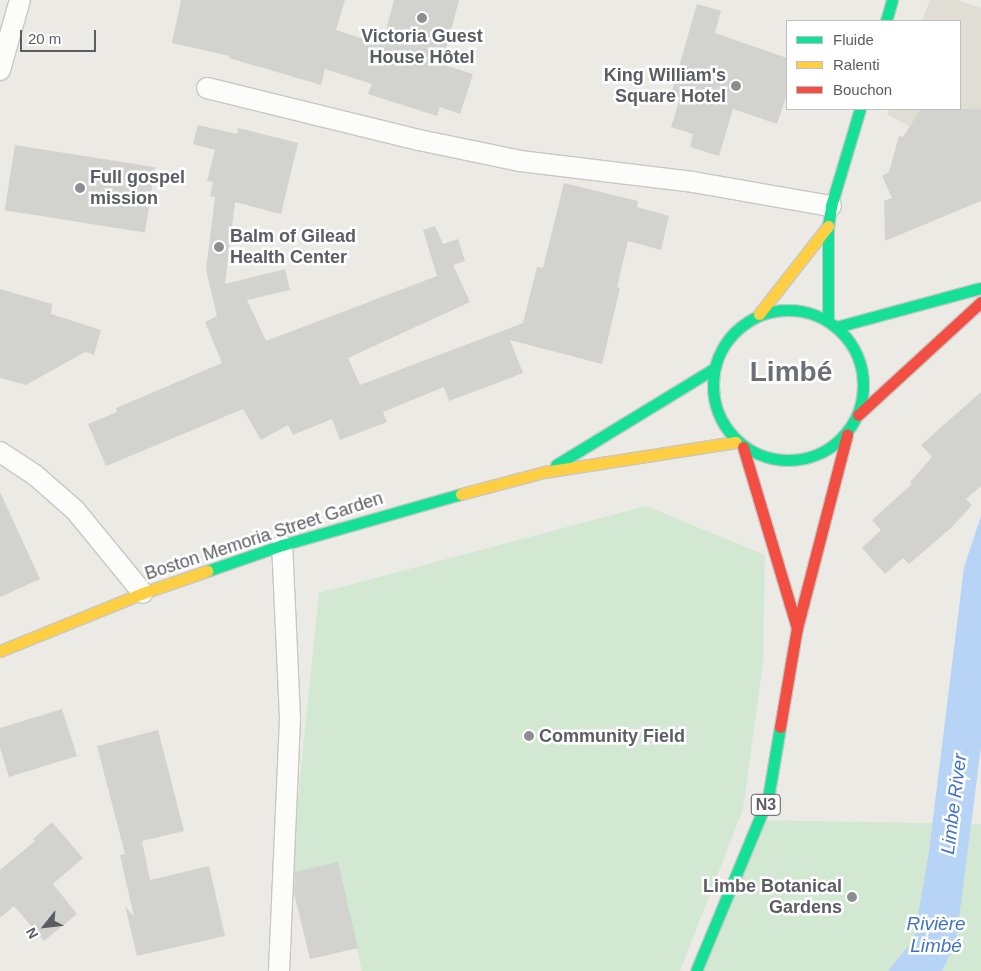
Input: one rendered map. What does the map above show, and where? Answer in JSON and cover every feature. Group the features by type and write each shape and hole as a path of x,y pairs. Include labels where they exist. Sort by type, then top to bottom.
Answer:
{"main road":[{"path":"886,20 892,0"},
{"path":"832,324 828,226 831,206 860,110"},
{"path":"759,314 828,226"},
{"path":"832,324 981,288"},
{"path":"740,444 769,460 798,461 825,452 846,434 858,415 981,302"},
{"path":"797,628 740,444 715,408 713,369 722,346 738,327 759,314 782,309 806,311 832,324 852,346 861,368 863,392 858,415"},
{"name":"Boston Memoria Street Garden","path":"544,472 713,369"},
{"path":"797,628 846,434"},
{"name":"Boston Memoria Street Garden","path":"0,651 143,593 282,545 544,472 740,444"},
{"name":"N3","path":"696,971 768,798 797,628"}],"street":[{"path":"0,70 20,0"},
{"path":"206,88 419,140 520,161 693,182 831,206"},
{"path":"0,452 34,475 75,510 143,593"},
{"path":"279,971 290,718 282,545"}],"shaded area":[{"path":"930,0 957,0 981,8 981,157 971,161 887,114 889,110 961,110 961,20 922,20"}],"green space":[{"name":"Community Field","path":"646,506 765,555 763,663 743,809 680,971 362,971 338,863 290,874 319,593"},
{"name":"Limbe Botanical Gardens","path":"753,820 981,824 981,971 692,971"}],"water":[{"name":"Rivière Limbé","path":"981,516 981,747 956,942 942,971 888,971 914,939 929,851 964,567"}],"building":[{"path":"181,0 345,0 336,30 382,45 394,0 459,0 444,57 446,58 444,65 473,74 460,114 440,107 437,116 368,94 372,84 325,69 321,85 229,58 230,56 172,43"},
{"path":"697,4 721,11 715,33 786,58 786,97 777,124 733,109 719,156 690,147 693,134 671,127 679,101 670,98"},
{"path":"981,109 981,201 885,241 884,201 892,198 882,176 889,172 899,136 903,137 920,110"},
{"path":"198,125 237,134 238,128 298,143 281,214 235,202 225,284 285,269 290,290 247,300 266,341 437,276 423,230 435,226 443,244 458,239 465,261 453,265 470,302 348,358 360,385 523,323 537,267 543,268 564,183 638,201 637,207 669,216 661,250 628,241 617,287 620,288 602,364 510,340 523,373 449,401 444,387 383,412 387,422 340,440 332,419 293,435 288,425 261,440 243,409 106,466 88,424 117,412 116,408 222,363 205,322 217,316 206,270 215,197 210,196 213,182 207,181 215,150 193,144"},
{"name":"Full gospel mission","path":"15,145 155,167 145,232 5,210"},
{"path":"0,289 52,304 51,314 101,330 94,355 85,352 26,385 0,378"},
{"path":"981,392 981,486 966,499 972,505 951,528 909,564 903,558 885,574 862,548 881,530 872,520 912,484 910,482 932,457 921,445"},
{"path":"0,492 40,579 0,597"},
{"path":"62,709 77,756 9,777 0,748 0,728"},
{"path":"158,730 184,831 142,841 150,880 209,866 225,936 137,956 125,906 134,917 120,855 125,854 97,746"},
{"path":"52,822 83,858 53,884 77,914 44,941 14,906 0,918 0,870 35,841 33,839"},
{"path":"338,862 358,948 310,959 294,893 295,872"}],"traffic: fast":[{"path":"886,20 892,0"},
{"path":"828,321 828,226 831,206 860,110"},
{"path":"836,327 981,288"},
{"path":"788,310 803,311 817,315 830,322 841,332 851,343 858,356 862,370 863,385 862,400 858,414 851,427 841,438 830,448 817,455 803,459 788,460 773,459 759,455 746,448 735,438 725,427 718,414 714,400 713,385 714,370 718,356 725,343 735,332 746,322 759,315 773,311 788,310"},
{"path":"556,465 713,369"},
{"path":"207,571 282,545 461,494"},
{"path":"696,971 768,798 780,727"}],"traffic: slow":[{"path":"759,314 828,226"},
{"path":"461,494 544,472 736,442"},
{"path":"0,651 143,593 207,571"}],"traffic: jam":[{"path":"858,415 981,302"},
{"path":"780,727 797,628 847,434"},
{"path":"743,447 797,628"}],"place":[{"name":"Victoria Guest House Hôtel","path":"422,18"},
{"name":"King William's Square Hotel","path":"736,86"},
{"name":"Full gospel mission","path":"80,188"},
{"name":"Balm of Gilead Health Center","path":"219,247"},
{"name":"Community Field","path":"529,736"},
{"name":"Limbe Botanical Gardens","path":"852,897"}],"district":[{"name":"Limbé","path":"791,372"}],"water label":[{"name":"Limbe River","path":"954,804"}]}
